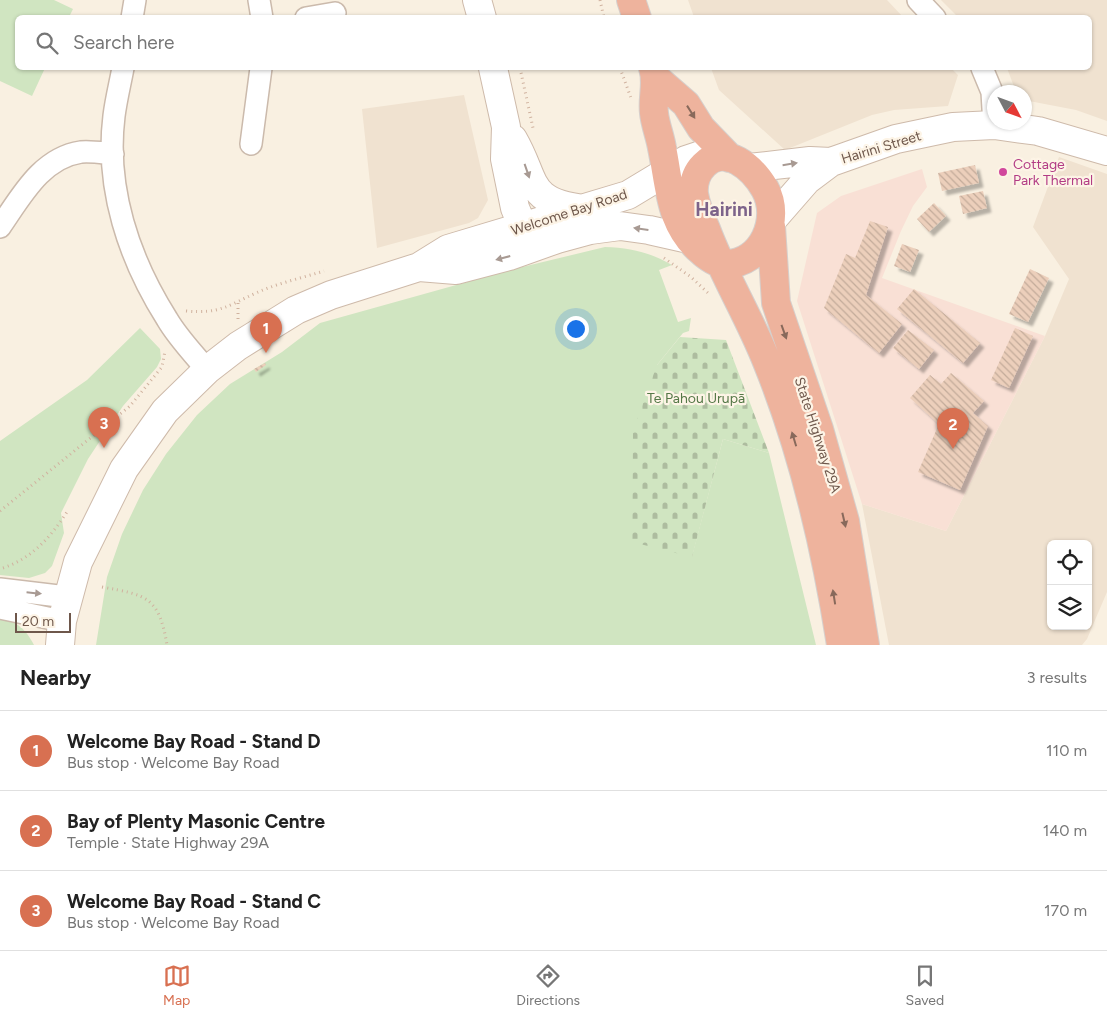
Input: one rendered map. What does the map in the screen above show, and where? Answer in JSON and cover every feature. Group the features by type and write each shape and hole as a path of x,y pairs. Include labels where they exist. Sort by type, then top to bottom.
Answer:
{"highway":[{"path":"632,0 636,15"},
{"path":"655,73 686,104 701,128 768,194 772,222 763,241 752,254 740,261 728,264 718,263 703,253 680,227 671,201 663,151 653,112 655,73"},
{"path":"718,263 694,193 694,183 700,169 732,160"},
{"name":"State Highway 29A","path":"772,222 776,304 819,429 845,521 865,645"},
{"name":"State Highway 29A","path":"718,263 748,319 768,363 793,433 816,516 832,587 841,645"}],"main road":[{"path":"477,0 481,15"},
{"path":"493,70 506,127 504,159 515,208 522,227 533,237 548,241"},
{"name":"Hairini Street","path":"772,222 807,180 831,162 896,139 953,127 987,125"},
{"path":"506,127 522,154 530,180 536,190 562,206 584,208"},
{"name":"Hairini Street","path":"1031,130 1107,151"},
{"name":"Welcome Bay Road","path":"63,621 78,562 124,469 165,411 207,370 238,346 296,310 361,284 419,267 448,250 628,195 694,157 732,160"},
{"name":"Hairini Street","path":"732,160 831,162"},
{"name":"Welcome Bay Road","path":"419,267 456,270 509,256 548,241 590,230 620,226 689,239"}],"street":[{"path":"132,15 135,0"},
{"path":"259,0 262,15"},
{"path":"918,0 932,15"},
{"path":"324,15 336,13"},
{"path":"123,70 114,118 112,154 121,218 130,248 166,319 207,370"},
{"path":"251,144 260,70"},
{"path":"983,70 989,85"},
{"path":"0,227 29,186 52,162 82,152 112,154"},
{"path":"0,589 63,621"},
{"path":"0,608 63,621"}],"path":[{"path":"600,0 603,15"},
{"path":"520,70 534,133"},
{"path":"621,70 633,104"},
{"path":"658,254 691,277 711,297"},
{"path":"181,310 204,312 221,310 257,292 329,270"},
{"path":"0,511 130,406 162,367 165,353 163,344"},
{"path":"0,570 16,564 38,549 54,532 67,512"},
{"path":"102,586 126,591 151,602 163,622 167,645"}],"shaded area":[{"path":"688,0 887,0 901,15 693,15"},
{"path":"941,0 1107,0 1107,121 1076,110 1032,102 1032,85 1013,85 1008,70 1092,70 1092,15 956,15"},
{"path":"712,70 953,70 958,75 948,106 894,110 872,115 785,150 719,90"},
{"path":"464,95 488,200 478,218 469,223 377,248 362,109"},
{"path":"1059,157 1107,174 1107,592 1092,627 1092,540 1047,540 1047,630 1091,630 1087,639 1082,645 889,645 862,504 946,531 1045,336 1069,279 1033,227"},
{"path":"922,169 927,187 913,206 882,278 1045,336 946,531 862,504 797,301 817,213 841,196"}],"green space":[{"path":"0,0 54,0 73,9 70,15 15,15 15,70 44,70 32,96 0,81"},
{"path":"605,247 623,248 640,252 672,265 659,270 678,322 691,318 689,331 683,333 657,365 692,556 723,439 769,453 816,645 96,645 107,577 122,534 143,490 166,454 197,415 230,384 282,352 320,323 514,269"},
{"path":"140,328 160,349 161,359 157,367 123,406 88,459 61,513 64,533 52,566 45,573 29,578 0,575 0,441 87,380"},
{"name":"Te Pahou Urupā","path":"680,337 726,340 769,453 723,439 692,557 632,542 633,431 657,365"},
{"path":"0,617 20,627 34,645 0,645"}],"building":[{"path":"975,165 979,183 942,191 938,173"},
{"path":"983,191 987,208 963,214 959,196"},
{"path":"934,203 946,216 929,232 917,219"},
{"path":"870,221 888,227 866,295 902,324 879,353 824,308 846,254 855,258"},
{"path":"902,244 919,250 910,272 894,266"},
{"path":"1030,269 1049,278 1028,322 1009,314"},
{"path":"914,289 980,343 963,363 897,309"},
{"path":"1015,328 1033,336 1009,388 991,380"},
{"path":"908,330 934,350 919,369 893,348"},
{"path":"265,363 266,365 256,372 254,369"},
{"path":"951,373 984,401 973,413 988,426 960,490 918,472 939,424 910,398 930,375 941,384"}],"place":[{"name":"Cottage Park Thermal","path":"1003,172"},
{"name":"Welcome Bay Road - Stand D","path":"266,353"},
{"name":"Welcome Bay Road - Stand C","path":"104,448"},
{"name":"Bay of Plenty Masonic Centre","path":"953,449"}],"district":[{"name":"Hairini","path":"724,209"}]}
